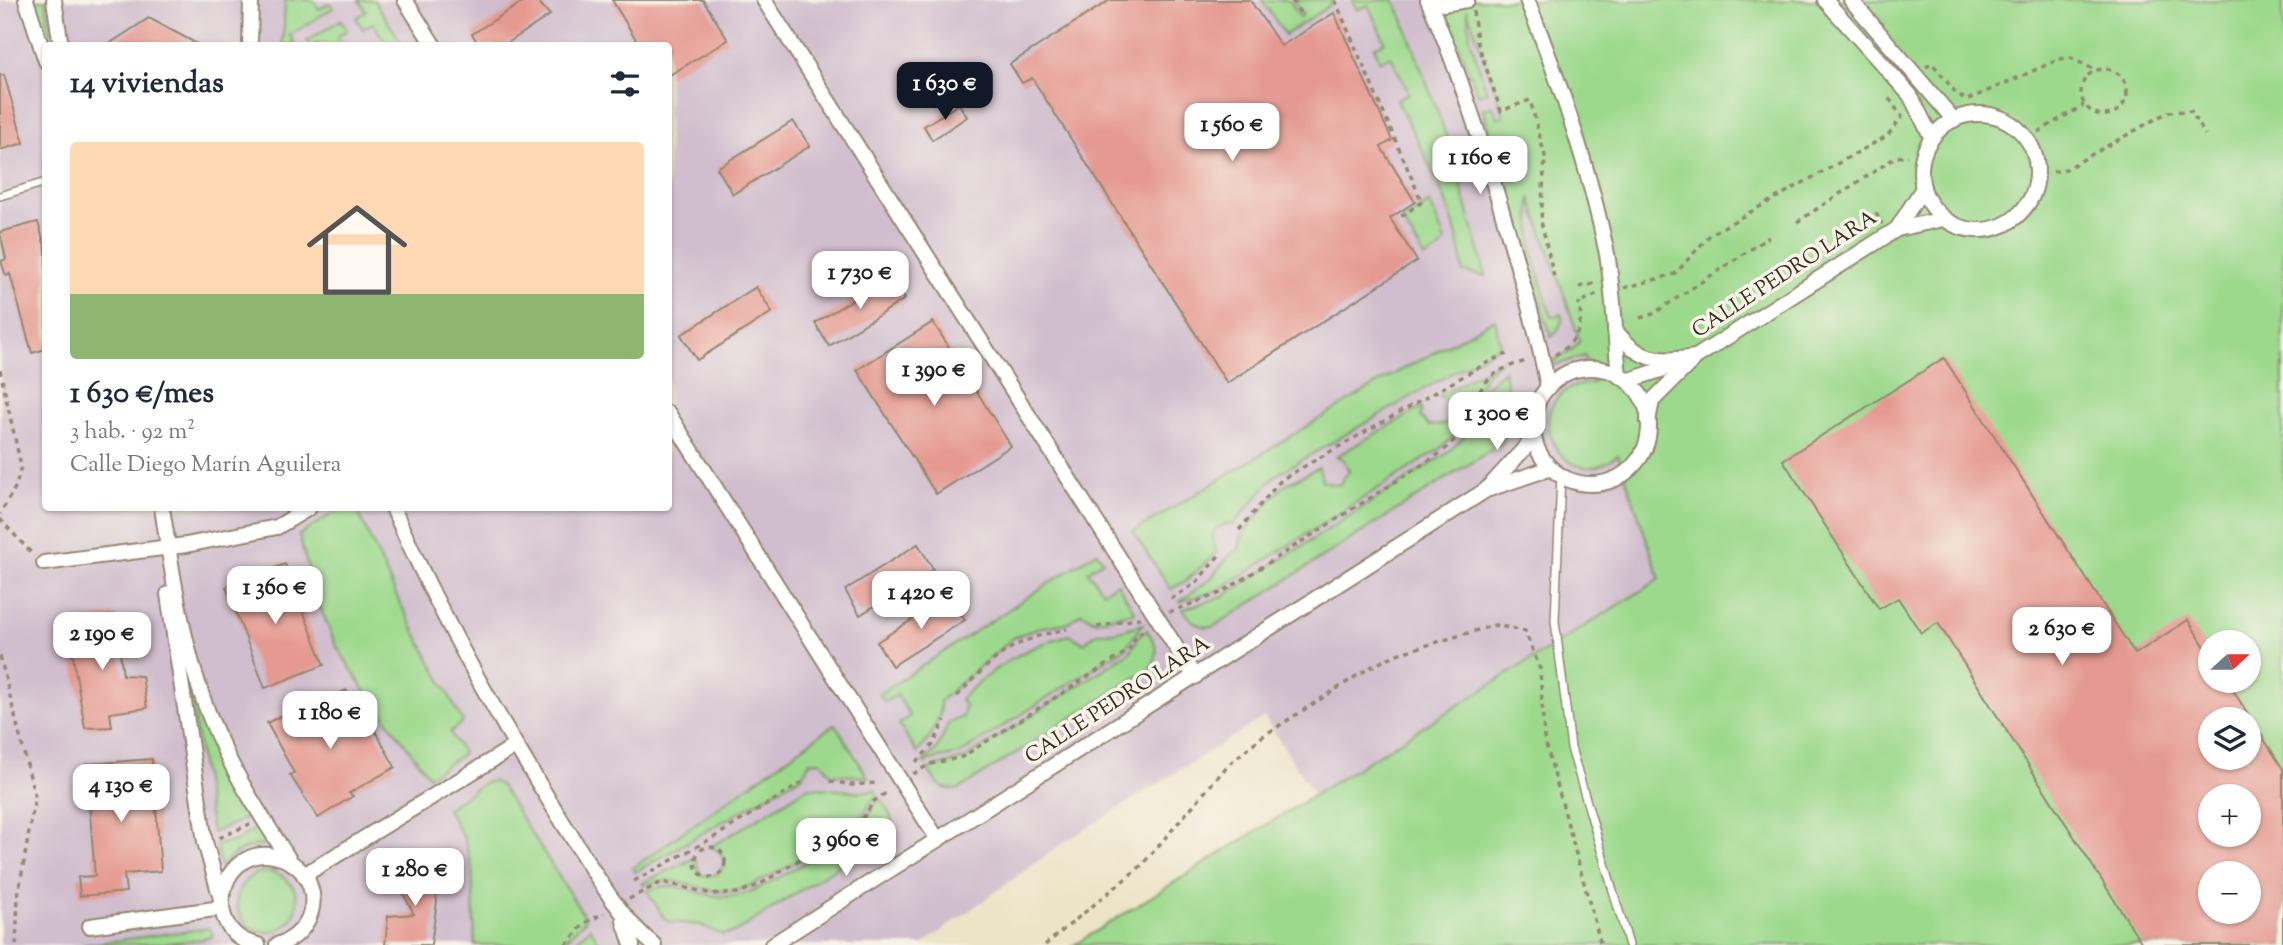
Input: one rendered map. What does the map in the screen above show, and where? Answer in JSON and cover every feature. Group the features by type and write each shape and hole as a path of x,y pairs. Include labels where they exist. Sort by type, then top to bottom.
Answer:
{"street":[{"path":"26,0 42,49"},
{"path":"54,0 60,42"},
{"path":"250,42 251,0"},
{"path":"405,0 431,42"},
{"path":"764,0 1160,618 1195,677"},
{"path":"1430,0 1443,4 1469,2"},
{"path":"1430,0 1454,61 1492,174 1548,387"},
{"path":"1527,0 1578,142 1607,255 1623,379"},
{"path":"1825,0 1903,86 1932,138"},
{"path":"1851,0 1918,74 1954,120"},
{"path":"1972,114 1992,115 2009,122 2024,135 2034,152 2037,172 2034,191 2025,208 2011,221 1995,228 1977,230 1960,227 1944,219 1932,206 1923,188 1921,165 1932,138 1954,120 1972,114"},
{"name":"CALLE PEDRO LARA","path":"1897,229 1923,188"},
{"name":"CALLE PEDRO LARA","path":"1648,421 1652,401 1696,357 1897,229 1944,219"},
{"path":"1615,329 1630,349 1645,357 1668,361 1696,357"},
{"name":"CALLE PEDRO LARA","path":"1623,379 1696,357"},
{"path":"1581,369 1607,371 1623,379 1642,399 1648,421 1646,444 1626,472 1594,484 1583,484 1556,472 1541,455 1534,438 1533,420 1538,402 1548,387 1558,379 1581,369"},
{"path":"672,419 939,840"},
{"name":"CALLE PEDRO LARA","path":"772,945 1486,491 1534,438"},
{"name":"CALLE PEDRO LARA","path":"1486,491 1556,472"},
{"path":"162,511 168,555 185,636 216,733 246,791 290,861 304,875 310,887 311,913 305,926 282,944"},
{"path":"44,563 168,555 277,527 304,511"},
{"path":"394,511 438,602 515,746 619,911 632,945"},
{"path":"168,555 168,600 205,842 221,903 234,932 258,945"},
{"path":"304,875 515,746"},
{"path":"221,903 230,874 251,858 277,856 290,861"},
{"path":"90,926 221,903"},
{"path":"619,911 654,945"}],"lane":[{"path":"0,196 42,183"},
{"path":"1556,472 1555,621 1571,748 1629,945"}],"path":[{"path":"1292,0 1301,15"},
{"path":"1335,0 1422,202 1397,219"},
{"path":"1469,2 1476,41 1501,111 1530,100 1539,127 1545,156 1541,221 1555,281"},
{"path":"1918,74 1932,63 1956,93 1967,100 2060,59 2071,58 2095,71 2109,69 2121,75 2127,88 2126,101 2117,112 2103,115 2085,104"},
{"path":"2085,104 2083,83 2095,71"},
{"path":"566,945 585,923 619,911 662,882 712,894 737,893 759,885 861,821 874,802 903,781 930,764 962,757 1128,651 1137,635 1176,607 1221,593 1443,452 1463,432 1488,377 1502,367 1556,354 1572,344 1581,322 1581,301 1587,296 1675,274 1711,234 1887,136 1902,117 1888,97 1903,86"},
{"path":"2038,132 2085,104"},
{"path":"2053,172 2066,169 2168,112 2191,111 2205,135"},
{"path":"1797,222 1896,157 1908,156"},
{"path":"1640,318 1653,314 1769,237"},
{"path":"1239,530 1275,485 1507,354"},
{"path":"0,370 21,466 16,486 0,517 34,556 44,563"},
{"path":"1171,599 1196,583 1221,553"},
{"path":"1097,627 1142,617"},
{"path":"1045,945 1141,866 1228,765 1249,747 1369,668 1397,654 1495,625 1525,631 1540,669 1544,737 1601,945"},
{"path":"957,696 987,664 1016,642 1067,629"},
{"path":"0,656 35,797 18,896 16,945"},
{"path":"916,762 933,745 944,720"},
{"path":"830,781 852,785 876,783"},
{"path":"634,881 702,847 803,782"},
{"path":"215,839 252,823"},
{"path":"702,847 714,848 723,855 724,864 719,874 708,877 698,872 695,861 702,847"}],"shaded area":[{"path":"0,0 2154,0 2202,65 2254,630 2198,630 2198,693 2260,693 2283,945 1412,945 1264,717 1063,843 922,945 0,945"}],"green space":[{"path":"33,0 46,0 52,42 48,42"},
{"path":"285,0 313,0 319,9 330,3 333,8 290,35 294,42 283,42"},
{"path":"359,0 374,0 401,42 385,42 373,23 363,29 356,18 366,11"},
{"path":"1262,0 1289,0 1300,17 1303,14 1294,0 1330,0 1332,4 1285,35"},
{"path":"1352,0 1394,0 1449,143 1486,276 1463,272 1455,227 1447,205 1397,99 1409,93 1391,56 1380,61 1374,47 1385,42 1368,5 1357,10"},
{"path":"1441,0 2283,0 2283,945 1074,945 1660,579 1618,455 1597,466 1577,465 1562,455 1552,439 1549,421 1554,403 1568,389 1594,383 1585,356 1555,365 1554,360 1570,352 1580,341 1530,197 1532,251 1551,317 1561,314 1563,320 1551,337 1483,109 1493,105 1497,118 1504,116 1467,9 1470,38 1487,92 1478,95"},
{"path":"341,20 347,30 337,37 340,42 307,41"},
{"path":"1430,203 1445,241 1440,249 1425,258 1402,220"},
{"path":"1495,319 1500,345 1276,475 1233,525 1225,524 1215,530 1212,541 1217,552 1186,581 1171,589 1133,532 1385,379"},
{"path":"1502,360 1485,374 1460,430 1440,449 1219,590 1179,602 1209,580 1231,554 1239,549 1242,535 1285,485 1319,467 1322,481 1339,485 1349,471 1344,460 1337,456 1422,407 1421,417 1429,426 1447,424 1452,407 1439,396"},
{"path":"1504,370 1512,421 1502,443 1213,627 1199,625 1186,613 1183,609 1222,597 1445,455 1467,434 1485,388"},
{"path":"337,511 357,511 399,601 463,722 450,732 463,754 429,776 364,689 336,645 315,595 299,535"},
{"path":"1097,552 1103,561 1088,571 1103,592 1117,583 1135,612 1096,621 1081,613 1068,623 1037,628 1013,638 940,701 940,715 929,739 917,753 899,724 910,716 897,695 885,702 879,694"},
{"path":"1143,624 1125,648 960,754 929,760 925,764 923,762 937,749 949,722 963,717 965,705 960,699 1010,660 1069,635 1084,643 1097,633 1116,632"},
{"path":"1147,630 1156,650 1155,659 1149,669 959,789 948,789 933,778 928,769 964,759 1130,652 1139,636"},
{"path":"186,667 211,740 251,816 212,833"},
{"path":"835,724 868,777 831,774 821,761 810,762 802,776 635,872 633,868"},
{"path":"493,781 501,786 586,919 560,945 475,945 472,868 464,838 447,809 485,782"},
{"path":"809,787 861,792 875,790 878,795 862,817 836,837 800,860 748,886 724,891 679,882 657,882 644,886 642,883 695,858 700,874 714,875 719,872 723,862 718,851 711,847"},
{"path":"881,799 891,816 893,828 886,835 736,932 722,935 701,925 670,922 664,918 647,891 670,886 727,896 752,891 837,842 864,821"},
{"path":"258,827 270,845 242,850 221,868 216,845 236,841"},
{"path":"267,872 284,877 292,885 297,902 292,919 284,927 267,932 250,927 242,919 237,902 242,885 250,877"},
{"path":"209,928 213,936 203,939 151,944 83,945"},
{"path":"590,928 601,945 572,945"}],"building":[{"path":"526,0 537,0 550,15 509,42 477,42 472,34"},
{"path":"612,0 703,0 728,40 672,74 672,42 638,42"},
{"path":"1110,0 1250,0 1281,46 1334,13 1392,140 1381,147 1415,202 1390,218 1417,261 1227,383 1032,78 1022,83 1010,64"},
{"path":"149,18 194,42 112,42"},
{"path":"0,75 4,75 24,143 0,150"},
{"path":"959,104 967,117 932,140 924,126"},
{"path":"793,121 810,146 733,194 717,168"},
{"path":"38,222 42,236 42,350 32,353 10,274 6,276 1,261 6,259 0,232"},
{"path":"891,276 905,299 829,346 815,323"},
{"path":"756,287 772,312 697,360 681,335"},
{"path":"933,322 1011,446 936,494 857,370"},
{"path":"1944,358 2135,654 2188,620 2198,636 2198,693 2235,693 2244,707 2198,707 2198,770 2261,770 2261,734 2283,769 2283,945 2143,945 1938,623 1921,633 1898,598 1879,609 1783,460"},
{"path":"918,544 933,569 860,615 845,590"},
{"path":"285,564 324,665 265,688 226,587"},
{"path":"949,596 965,620 892,666 877,642"},
{"path":"115,615 123,675 142,676 147,708 110,713 112,727 85,728 67,622"},
{"path":"346,690 368,730 373,727 395,767 349,793 353,796 318,818 290,775 294,773 267,723 303,704 306,711"},
{"path":"152,759 161,871 124,874 126,892 80,896 78,877 95,876 86,764"},
{"path":"430,857 437,901 431,945 385,945 388,916 414,914 394,877"}]}
